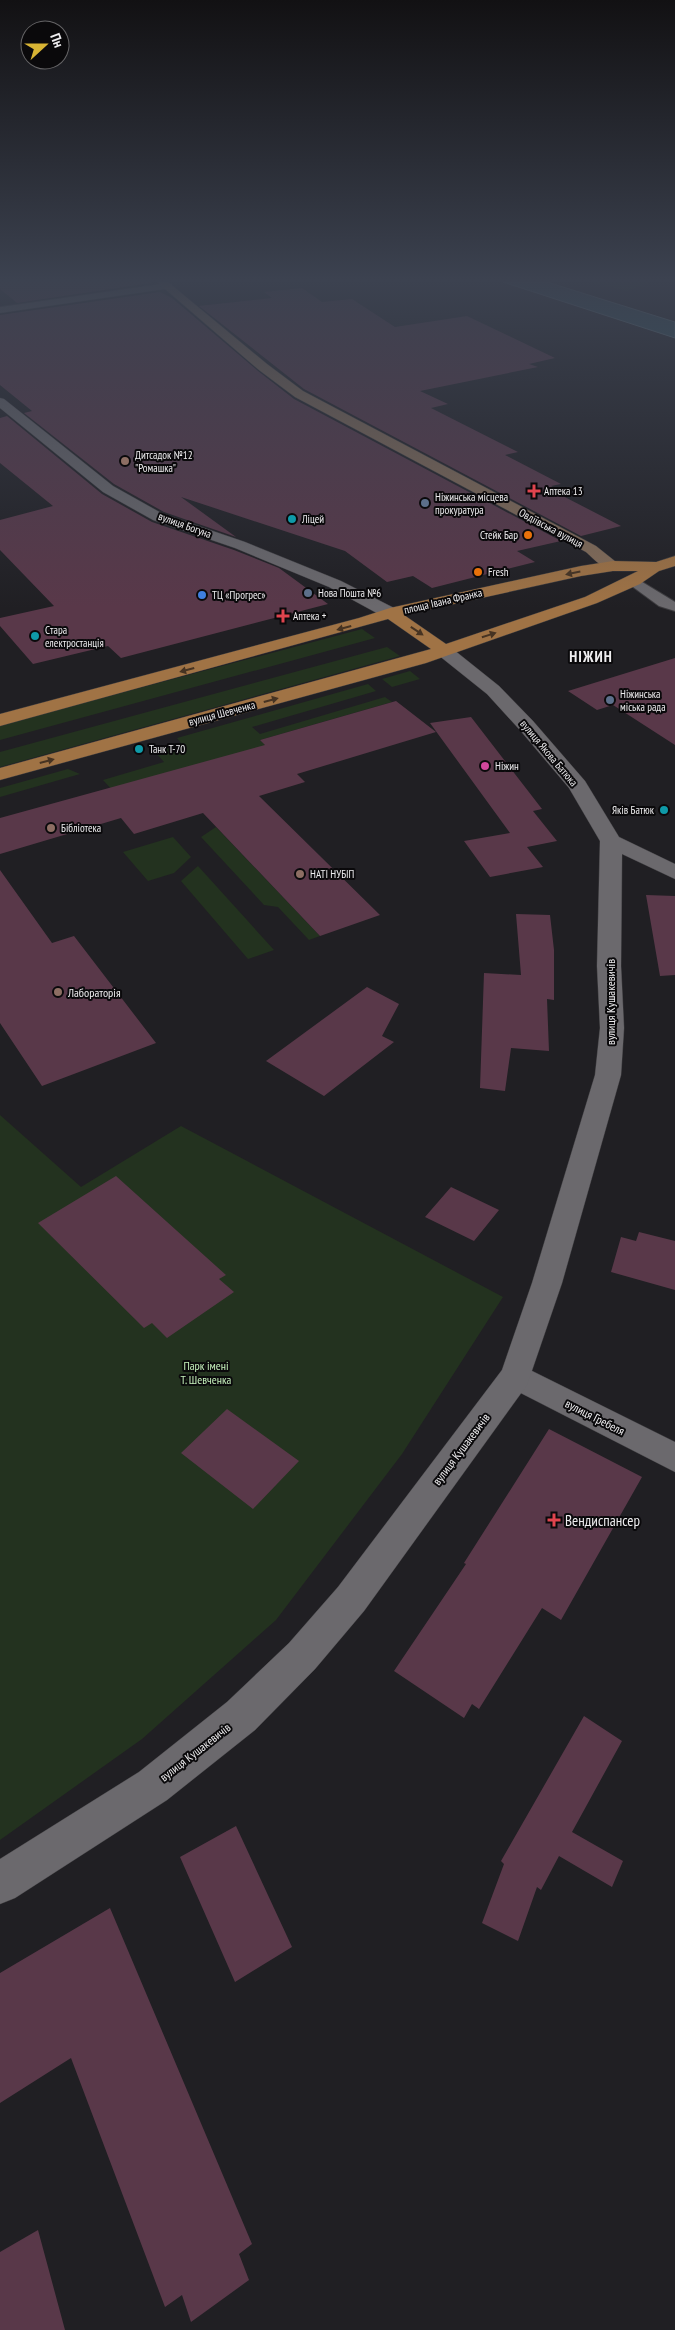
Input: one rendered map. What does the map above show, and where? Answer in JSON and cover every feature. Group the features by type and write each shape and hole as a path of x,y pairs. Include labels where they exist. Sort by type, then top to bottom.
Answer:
{"main road":[{"name":"Овдіївська вулиця","path":"295,391 583,545 612,566"},
{"path":"443,650 573,607 634,581 657,566 675,562"},
{"name":"площа Івана Франка","path":"390,613 612,566 657,566"},
{"path":"612,566 634,581"},
{"name":"площа Івана Франка","path":"390,613 443,650"},
{"path":"0,720 365,622 390,613"},
{"name":"вулиця Шевченка","path":"0,774 420,659 443,650"}],"street":[{"name":"вулиця Богуна","path":"0,402 108,489 150,512 240,545 335,584 390,613"},
{"path":"634,581 664,603 675,607"},
{"name":"вулиця Якова Батюка","path":"443,650 494,690 526,725 578,785 611,841"},
{"path":"611,841 675,872"},
{"name":"вулиця Кушакевичів","path":"0,1883 152,1786 255,1703 302,1656 351,1599 516,1376 547,1283 608,1075 612,1028 609,966 611,841"},
{"name":"вулиця Гребеля","path":"516,1376 675,1458"}],"green space":[{"path":"362,629 375,638 0,740 0,725"},
{"path":"387,647 400,656 0,767 0,752"},
{"path":"410,671 420,679 392,687 382,679"},
{"path":"368,684 376,691 252,727 260,734 385,697 392,702 260,740 268,748 114,792 103,780 164,762 154,751 181,743 177,738"},
{"path":"68,769 80,774 0,797 0,788"},
{"path":"216,827 320,936 309,940 278,907 264,905 201,837"},
{"path":"173,837 191,857 174,873 148,881 123,852"},
{"path":"198,866 274,950 248,959 181,881"},
{"name":"Парк імені Т. Шевченка","path":"0,1115 81,1187 181,1126 503,1297 402,1454 276,1620 142,1739 0,1840"}],"building":[{"path":"7,391 283,391 294,399 561,541 517,551 535,562 432,588 413,576 387,582 345,551 181,497 236,537 164,512 114,484 24,413 32,411"},
{"path":"307,391 421,391 448,404 431,408 518,452 505,455 561,484 551,486 561,491 557,493 621,526 581,536"},
{"path":"7,416 102,494 152,522 234,550 279,568 328,604 121,658 108,646 33,664 0,626 0,618 54,606 0,550 0,520 53,506 0,463 0,418"},
{"name":"Ніжинська міська рада","path":"675,658 675,745 613,705 597,710 568,691"},
{"name":"НАТІ НУБІП","path":"396,701 436,732 297,774 305,782 259,796 380,915 320,936 203,813 134,834 121,818 0,854 0,818 265,745 260,740"},
{"path":"471,717 542,809 533,811 557,841 527,847 543,867 490,877 464,841 510,833 430,723"},
{"name":"Лабораторія","path":"0,870 52,943 74,936 156,1043 42,1086 0,1023"},
{"path":"646,895 675,896 675,975 660,976"},
{"path":"516,914 550,915 554,950 554,1000 547,999 549,1051 511,1048 505,1091 480,1088 484,973 521,975"},
{"path":"367,987 399,1004 382,1036 394,1042 324,1096 266,1061"},
{"path":"116,1176 226,1275 219,1279 234,1292 167,1338 152,1323 144,1328 38,1223"},
{"path":"451,1187 499,1210 474,1241 425,1217"},
{"path":"639,1232 675,1241 675,1290 611,1272 621,1237 636,1241"},
{"path":"227,1409 299,1461 253,1509 181,1453"},
{"path":"549,1429 642,1477 561,1620 542,1608 479,1709 472,1704 464,1718 394,1671 466,1564 464,1563"},
{"path":"584,1716 622,1741 572,1832 623,1861 612,1887 559,1856 541,1890 537,1887 518,1941 482,1923 504,1864 501,1861"},
{"path":"236,1826 292,1947 235,1982 180,1857"},
{"path":"110,1908 252,2244 239,2254 249,2280 191,2322 182,2295 165,2307 71,2058 0,2103 0,1973"},
{"path":"38,2230 65,2330 0,2330 0,2252"}],"place":[{"name":"Дитсадок №12 \"Ромашка\"","path":"125,461"},
{"name":"Аптека 13","path":"534,491"},
{"name":"Ніжинська місцева прокуратура","path":"425,503"},
{"name":"Ліцей","path":"292,519"},
{"name":"Стейк Бар","path":"528,535"},
{"name":"Fresh","path":"478,572"},
{"name":"Нова Пошта №6","path":"308,593"},
{"name":"ТЦ «Прогрес»","path":"202,595"},
{"name":"Аптека +","path":"283,616"},
{"name":"Cтара електростанція","path":"35,636"},
{"name":"Ніжинська міська рада","path":"610,700"},
{"name":"Танк Т-70","path":"139,749"},
{"name":"Ніжин","path":"485,766"},
{"name":"Яків Батюк","path":"664,810"},
{"name":"Бібліотека","path":"51,828"},
{"name":"НАТІ НУБІП","path":"300,874"},
{"name":"Лабораторія","path":"58,992"},
{"name":"Вендиспансер","path":"554,1520"}],"district":[{"name":"НІЖИН","path":"591,656"}]}
